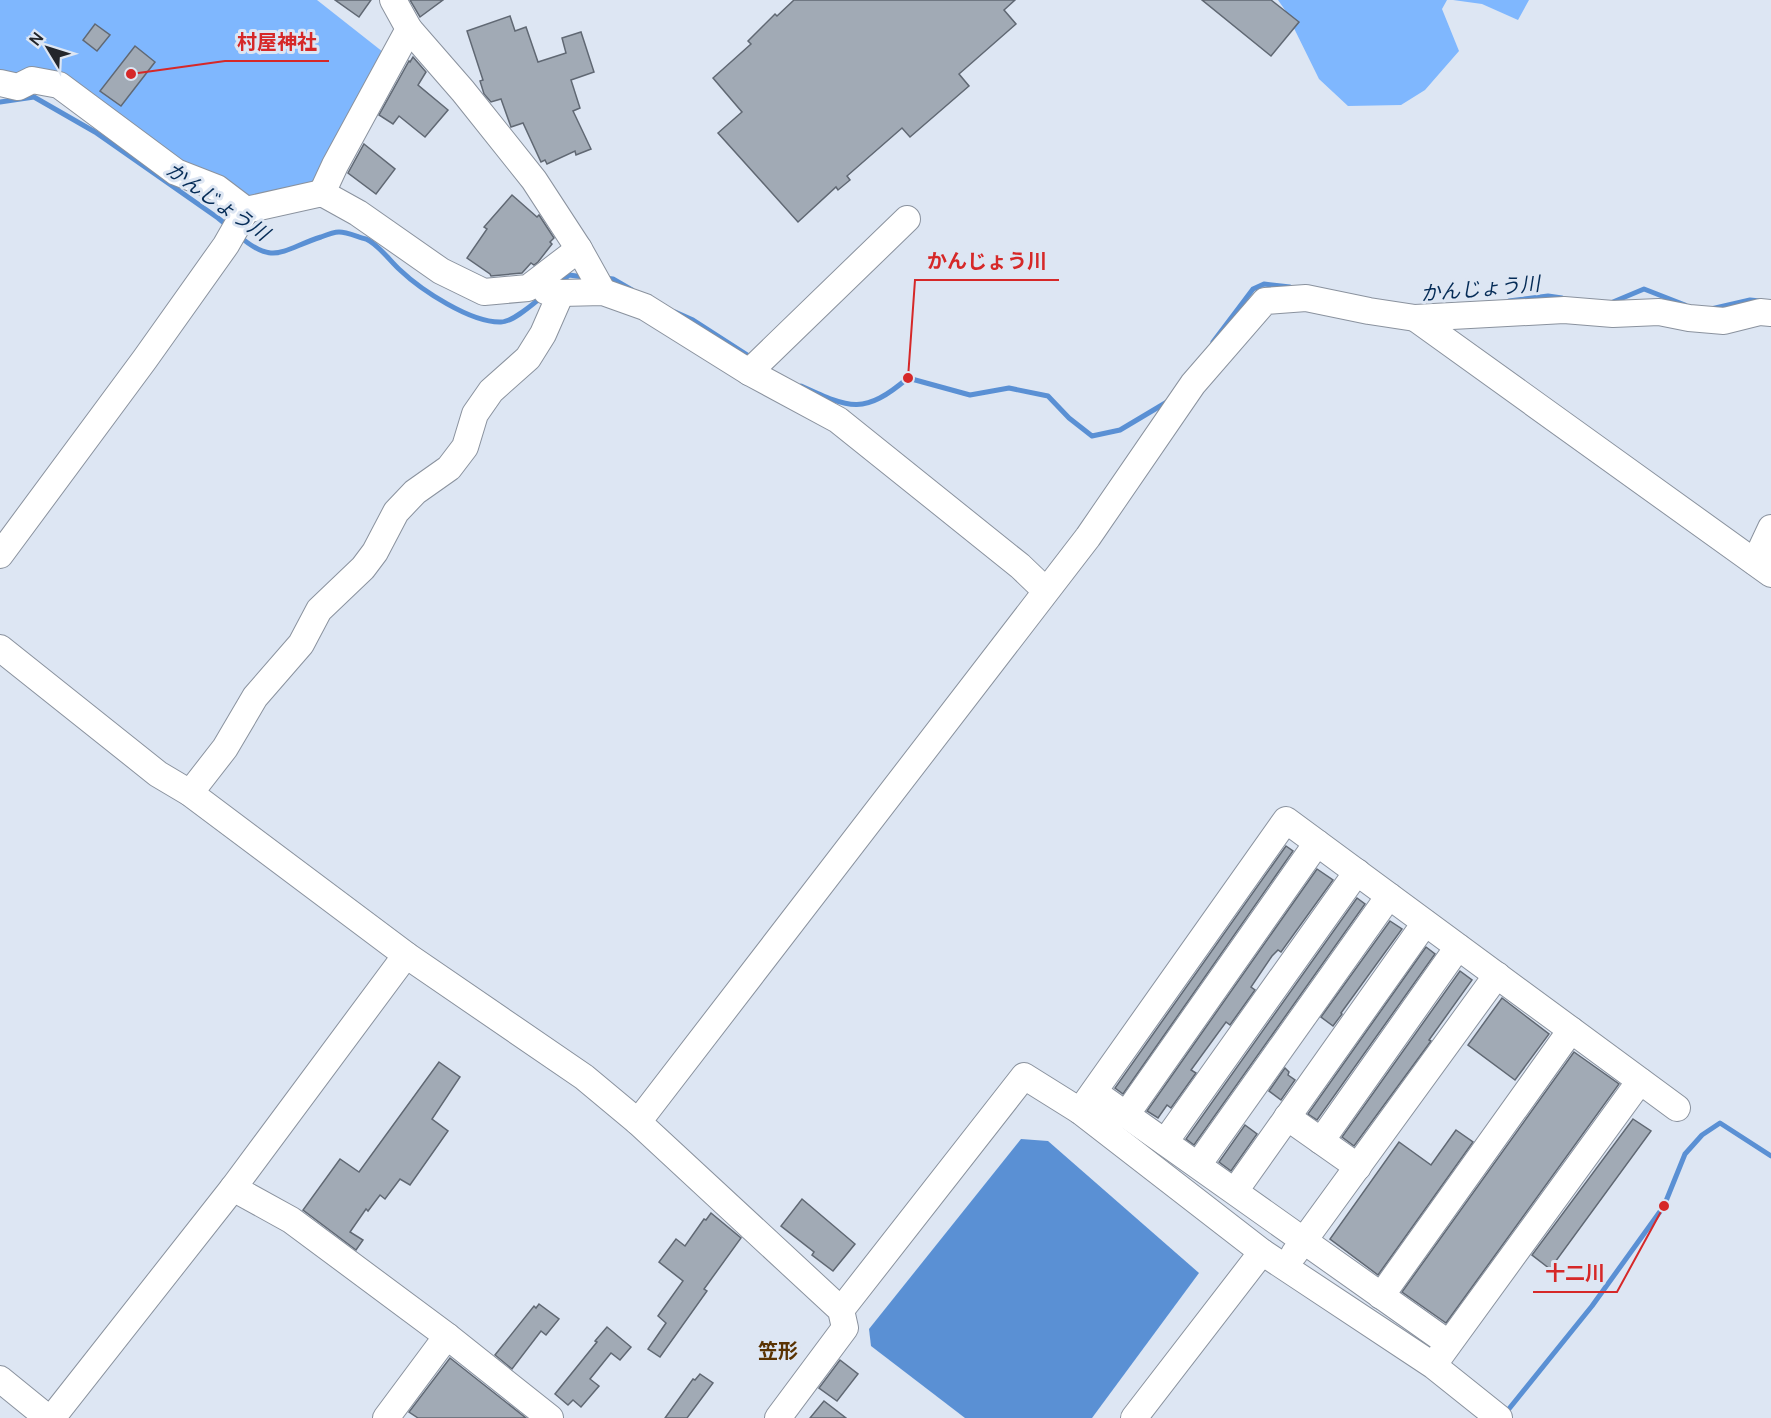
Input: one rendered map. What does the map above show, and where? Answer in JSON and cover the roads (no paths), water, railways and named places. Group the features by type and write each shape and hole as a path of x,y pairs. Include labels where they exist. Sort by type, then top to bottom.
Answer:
{"street":[{"path":"393,0 409,29 463,91 534,180 579,249 603,292"},
{"path":"322,193 409,29"},
{"path":"0,83 18,87 32,80 59,85 176,172 217,188 246,210"},
{"path":"0,555 152,350 226,245 246,210 322,193 358,213 441,271 484,292 528,288 561,293 603,292 645,308 749,372 838,420 1020,566 1045,590"},
{"path":"749,372 907,219"},
{"path":"528,288 579,249"},
{"path":"190,794 225,748 255,697 301,644 319,610 363,568 375,552 396,512 415,492 449,468 465,447 476,414 491,391 528,358 543,334 561,293"},
{"path":"638,1122 1088,537 1193,384 1265,301 1306,298 1416,318 1564,310 1613,314 1659,312 1689,318 1724,321 1760,312 1771,313"},
{"path":"1416,318 1763,568 1771,528"},
{"path":"0,648 158,774 190,794 406,955 585,1077 638,1122 841,1310 845,1328 778,1418"},
{"path":"1087,1102 1286,820 1677,1108"},
{"path":"1126,1115 1317,843"},
{"path":"1165,1142 1357,872"},
{"path":"1198,1165 1389,896"},
{"path":"1235,1191 1425,922"},
{"path":"1321,1141 1458,947"},
{"path":"52,1418 233,1188 406,955"},
{"path":"1285,1266 1497,975"},
{"path":"1381,1296 1571,1030"},
{"path":"841,1310 1023,1076 1126,1115 1448,1343"},
{"path":"1434,1366 1448,1343 1640,1081"},
{"path":"1087,1102 1262,1252 1434,1366 1499,1418"},
{"path":"1287,1117 1358,1167"},
{"path":"233,1188 291,1220 447,1336 550,1418"},
{"path":"1134,1418 1262,1252"},
{"path":"386,1418 447,1336"},
{"path":"0,1379 48,1418"}],"waterway":[{"name":"かんじょう川","path":"0,102 34,97 95,132 229,227"},
{"name":"かんじょう川","path":"238,235 250,245 270,253 288,250 337,232 366,239 409,278 433,296 461,311 489,321 501,322 511,319 543,296"},
{"name":"かんじょう川","path":"558,284 569,275 584,277"},
{"name":"かんじょう川","path":"605,278 613,279 632,290"},
{"name":"かんじょう川","path":"1213,342 1253,289 1264,284 1290,287"},
{"name":"かんじょう川","path":"1613,302 1644,289 1685,305"},
{"name":"かんじょう川","path":"1509,301 1548,296 1562,298"},
{"name":"かんじょう川","path":"1711,309 1750,300 1760,301"},
{"name":"かんじょう川","path":"675,312 693,320 752,358"},
{"name":"かんじょう川","path":"801,386 833,400 857,404 868,403 880,398 908,378 970,395 1009,388 1048,396 1069,418 1092,436 1120,430 1167,402"},
{"path":"1504,1415 1592,1306 1664,1206 1685,1154 1702,1135 1720,1123 1771,1156"}],"place":[{"name":"村屋神社","path":"131,74"},
{"name":"かんじょう川","path":"908,378"},
{"name":"十二川","path":"1664,1206"}],"district":[{"name":"笠形","path":"778,1350"}]}
